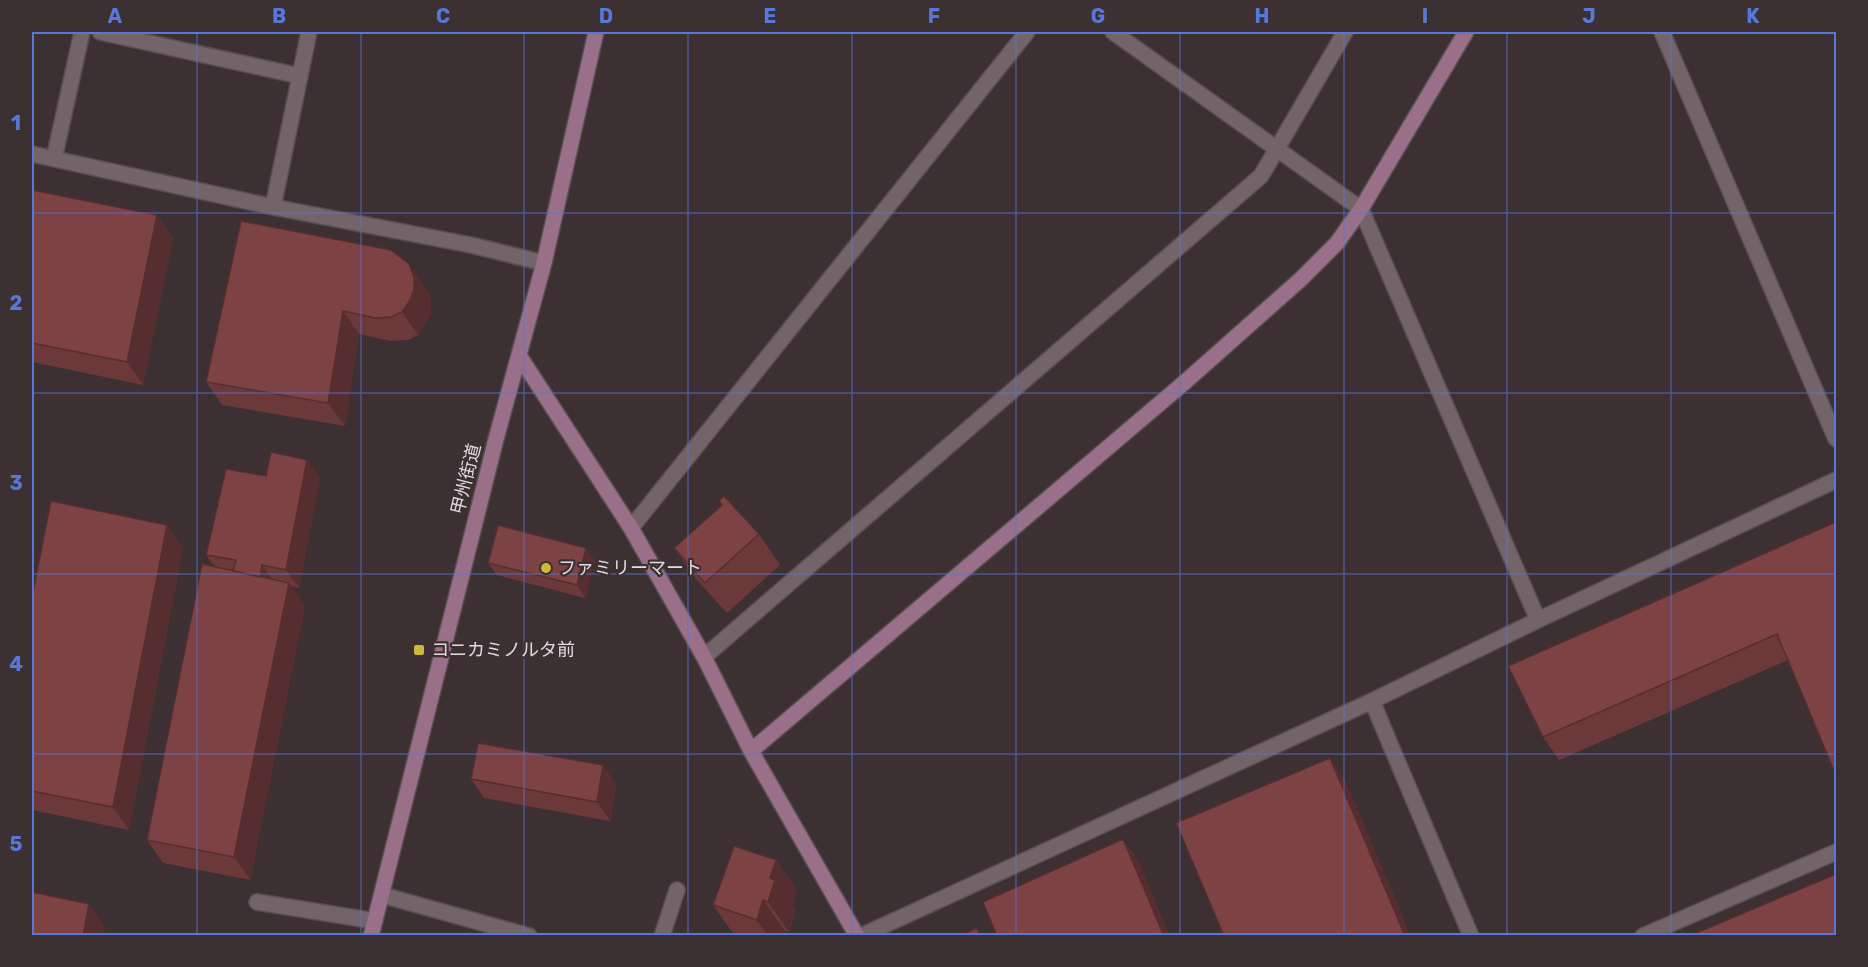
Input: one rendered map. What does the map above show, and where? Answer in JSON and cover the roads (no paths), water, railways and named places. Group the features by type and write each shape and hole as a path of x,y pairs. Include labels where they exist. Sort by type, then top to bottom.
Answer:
{"street":[{"path":"54,159 81,32"},
{"path":"100,32 300,76"},
{"path":"273,207 309,32"},
{"name":"甲州街道","path":"373,928 496,439 544,263 596,32"},
{"path":"631,528 1027,32"},
{"path":"1113,32 1361,209 1538,620"},
{"path":"705,657 1261,176 1345,32"},
{"path":"751,751 1176,389 1283,295 1337,243 1361,209 1466,32"},
{"path":"1662,32 1836,439"},
{"path":"32,154 273,207 471,245 544,263"},
{"path":"520,357 631,528 705,657 751,751 859,936 1372,701 1836,480"},
{"path":"1372,701 1471,936"},
{"path":"1643,936 1836,852"},
{"path":"662,936 677,890"},
{"path":"382,896 530,936"},
{"path":"257,902 373,928"}],"place":[{"name":"ファミリーマート","path":"546,568"},
{"name":"コニカミノルタ前","path":"419,650"}]}
